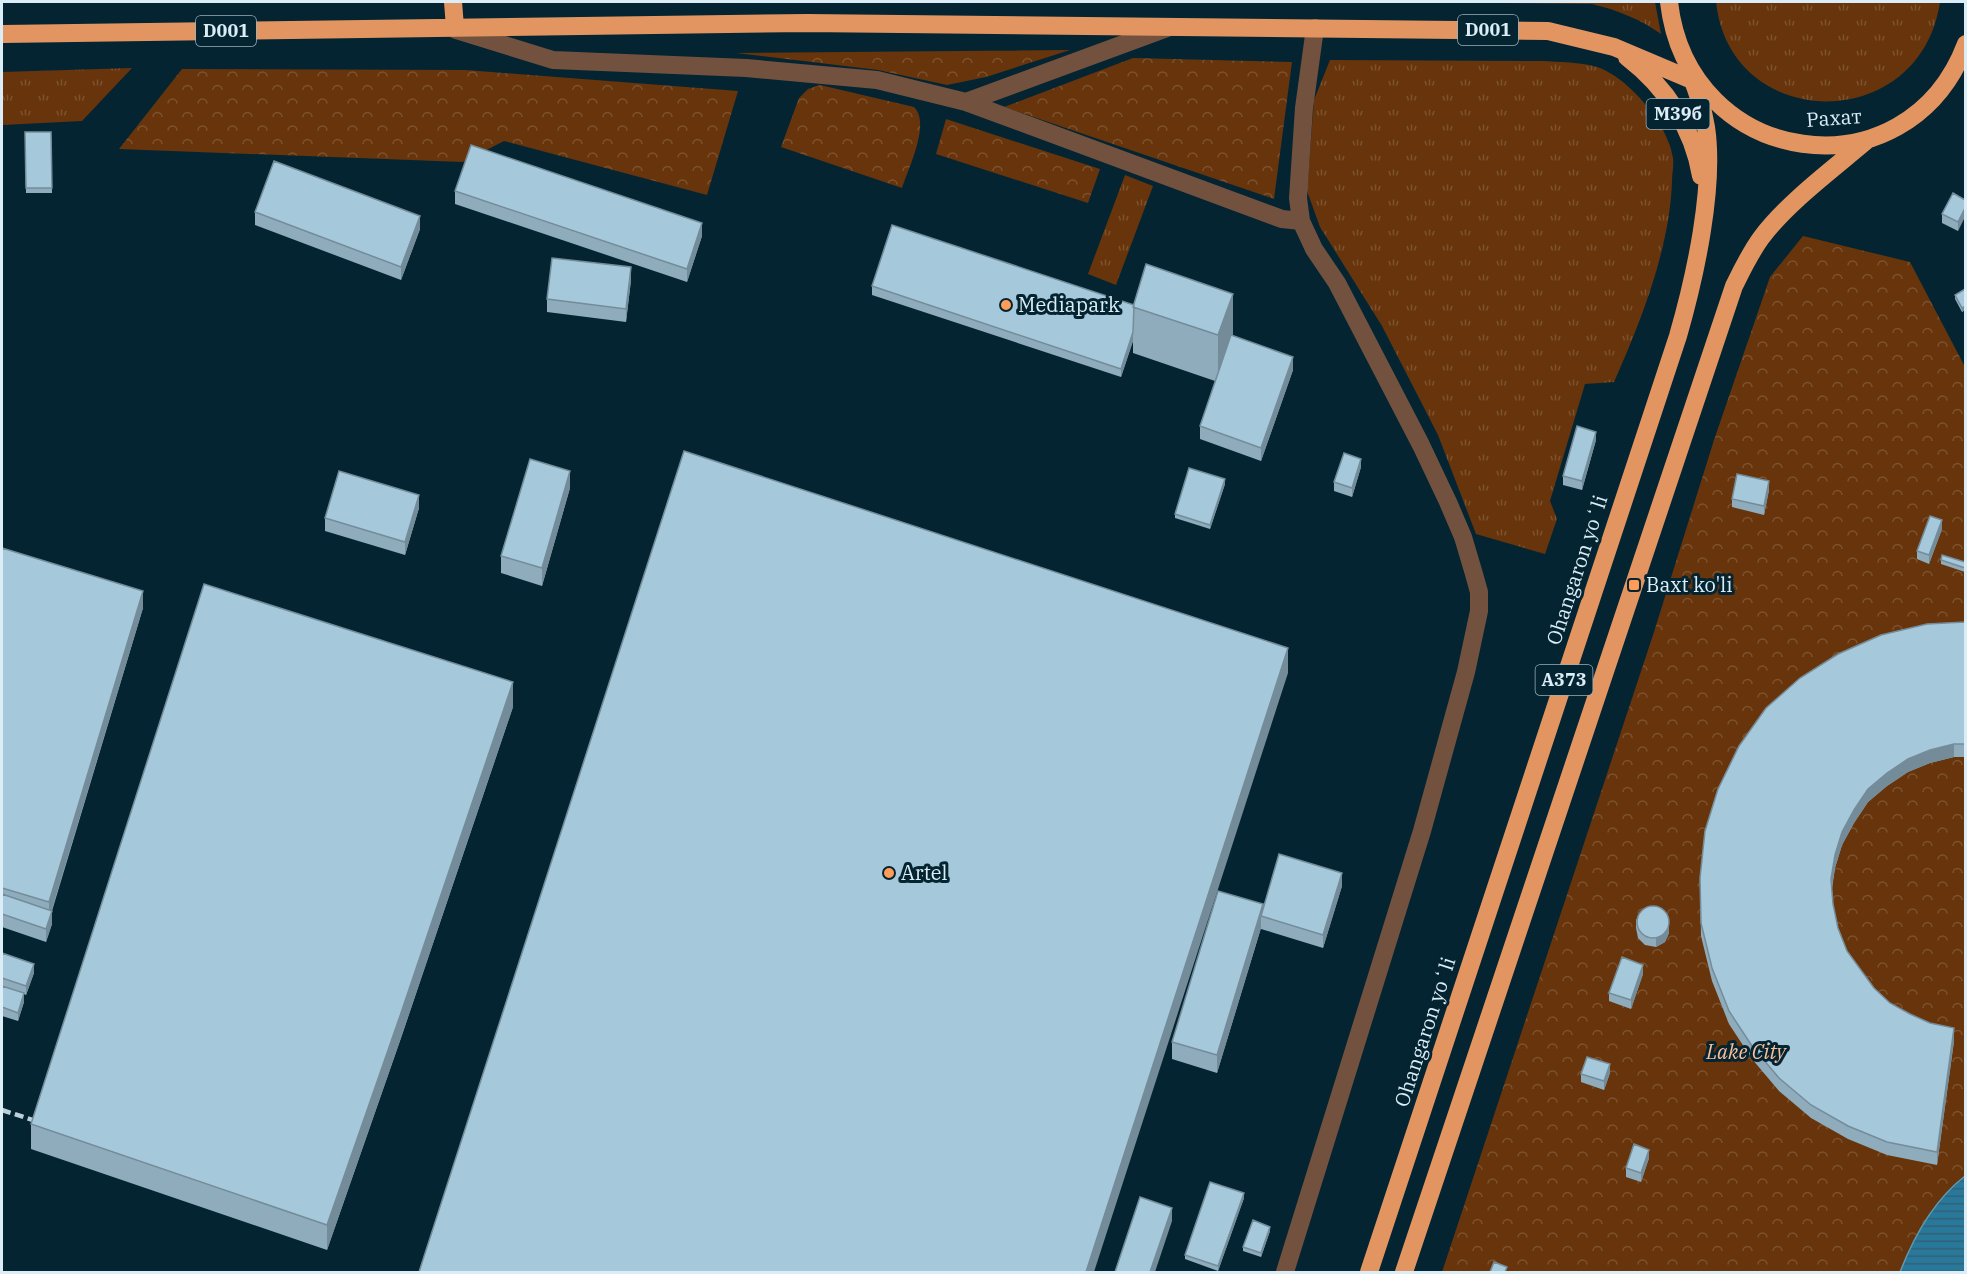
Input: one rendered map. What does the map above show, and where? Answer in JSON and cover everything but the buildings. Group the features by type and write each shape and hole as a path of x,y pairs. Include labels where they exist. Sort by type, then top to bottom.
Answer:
{"highway":[{"path":"452,27 453,2"},
{"name":"Рахат","path":"1669,2 1677,43 1692,75 1725,110 1740,122 1774,138 1811,145 1866,141 1900,124 1930,101 1952,72 1965,44"},
{"name":"D001","path":"2,34 807,23 1548,31 1614,47 1692,75"},
{"name":"M39б","path":"1614,47 1654,80 1681,119 1692,141 1699,165 1705,203"},
{"name":"Ohangaron yoʻli","path":"1369,1272 1688,301 1705,203 1708,151 1706,126 1692,75"},
{"name":"A373","path":"1404,1272 1734,286 1762,236 1807,192 1866,141"}],"street":[{"path":"452,27 553,60 746,68 877,80 966,102 1282,219 1301,221"},
{"path":"966,102 1170,27"},
{"path":"1285,1272 1422,831 1466,672 1479,611 1479,592 1474,574 1463,537 1448,502 1337,283 1314,249 1301,221 1298,198 1299,176 1304,108 1315,28"}],"green space":[{"path":"1415,2 1655,2 1661,34 1628,16 1592,4"},
{"path":"1716,2 1940,2 1925,46 1899,77 1864,95 1826,101 1788,95 1754,76 1729,45"},
{"path":"1070,50 986,77 947,85 878,70 736,53"},
{"path":"1133,58 1292,62 1274,199 1004,107"},
{"path":"1330,60 1542,61 1597,67 1609,72 1634,91 1664,131 1670,145 1673,164 1670,206 1660,258 1644,309 1614,382 1585,384 1550,501 1557,519 1545,554 1476,534 1438,435 1382,326 1320,227 1307,191 1314,100"},
{"path":"132,68 82,121 2,125 2,72"},
{"path":"182,69 466,70 738,91 707,195 504,141 463,162 119,149"},
{"path":"820,85 914,107 919,114 919,135 902,188 781,147 799,98 808,89"},
{"path":"946,119 1100,169 1088,203 936,154"},
{"path":"1125,175 1153,186 1116,285 1088,274"},
{"name":"Lake City","path":"1803,236 1910,262 1965,367 1965,1176 1944,1196 1926,1220 1900,1272 1442,1272 1654,632 1714,440 1770,277"}],"water":[{"path":"1965,1176 1965,1272 1900,1272 1926,1220 1944,1196"}],"railway":[{"path":"2,1110 39,1122"}],"place":[{"name":"Mediapark","path":"1006,305"},
{"name":"Baxt ko'li","path":"1634,585"},
{"name":"Artel","path":"889,873"}]}
